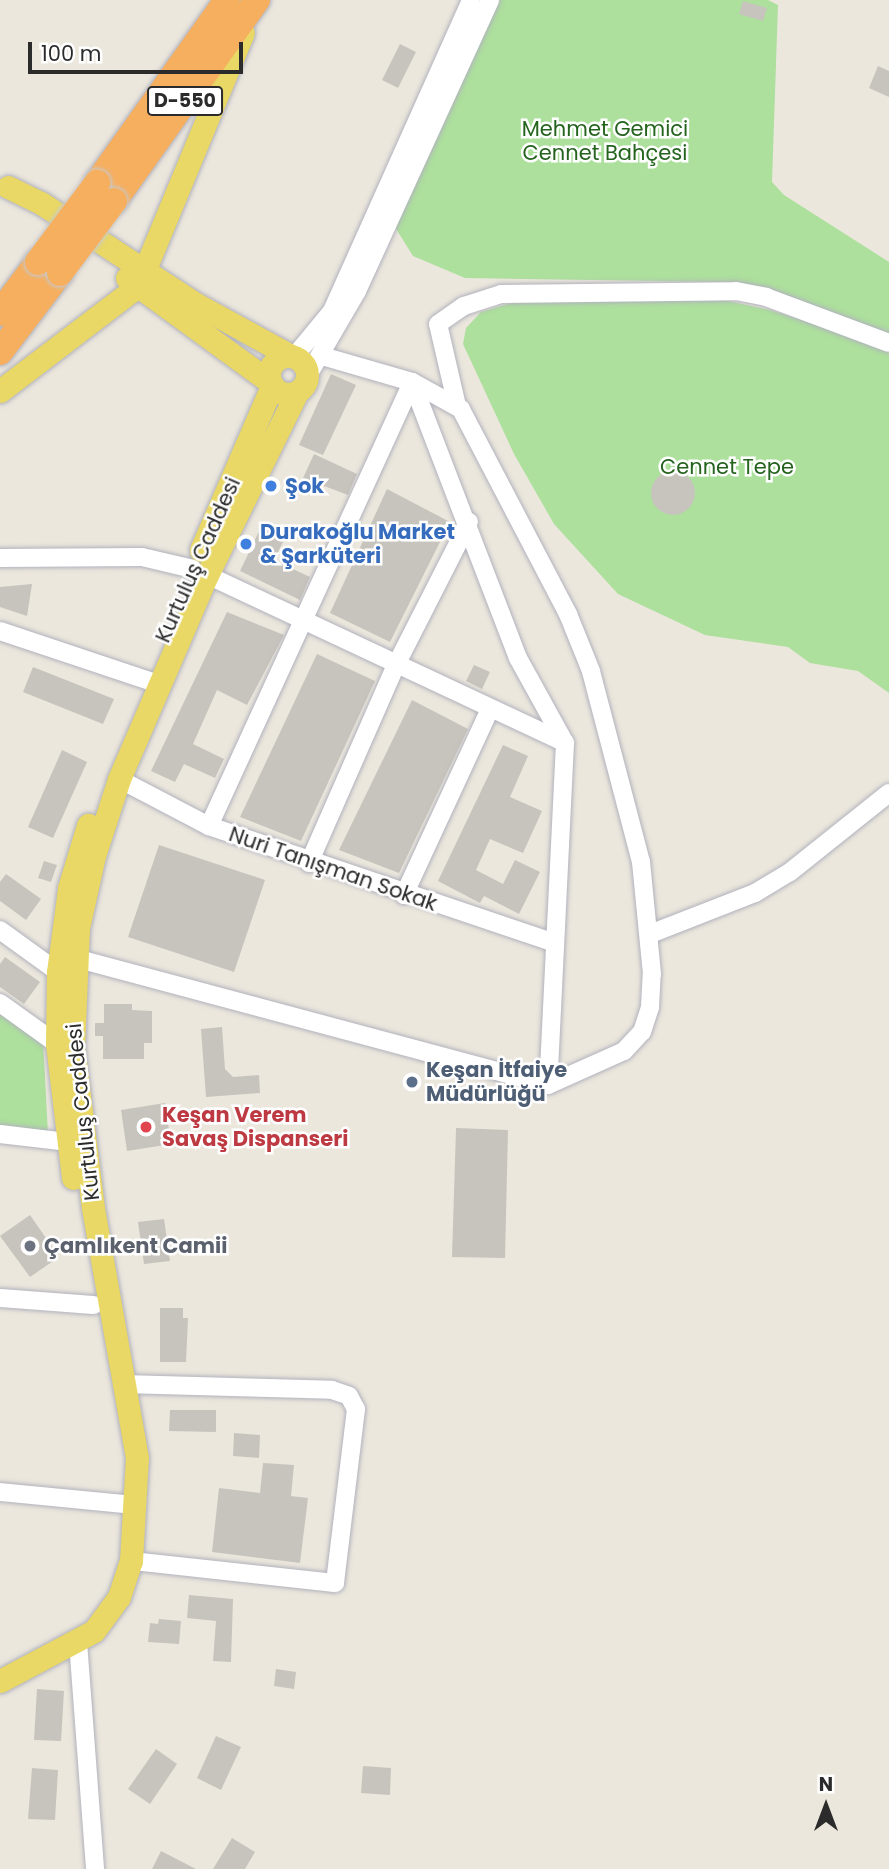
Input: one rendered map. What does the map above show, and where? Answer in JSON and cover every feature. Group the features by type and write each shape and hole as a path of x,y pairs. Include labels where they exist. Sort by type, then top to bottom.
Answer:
{"highway":[{"name":"D-550","path":"0,352 49,267 257,0"},
{"name":"D-550","path":"105,192 225,1"},
{"name":"D-550","path":"0,313 49,267"}],"main road":[{"path":"0,391 143,279 199,134 257,0"},
{"path":"3,187 143,279 271,384 287,394 302,385 302,362 293,356 143,279"},
{"path":"271,384 273,362 293,356"},
{"name":"Kurtuluş Caddesi","path":"0,1666 60,1636 93,1609 114,1570 125,1504 123,1454 94,1305 67,1142 57,1044 77,859 200,572 271,384"},
{"name":"Kurtuluş Caddesi","path":"200,572 302,385"},
{"name":"Kurtuluş Caddesi","path":"0,1681 78,1642 111,1610 131,1561 138,1469 78,1098 66,965 91,868 153,682"}],"street":[{"path":"293,356 332,311 471,0"},
{"name":"Kurtuluş Caddesi","path":"302,385 322,356 357,291 490,0"},
{"path":"457,406 438,324 464,306 501,294 736,291 766,297 889,343"},
{"path":"0,930 66,965 548,1085 624,1051 642,1032 650,1007 650,934 631,814 588,662 472,425 457,406 412,382 322,356"},
{"path":"412,382 469,523 518,658 565,743 548,1085"},
{"path":"209,826 302,620 372,479 412,382"},
{"path":"309,863 395,667 469,523"},
{"path":"0,558 134,556 200,572 395,667 565,743"},
{"path":"0,631 153,682"},
{"path":"404,895 490,709"},
{"name":"Nuri Tanışman Sokak","path":"119,779 209,826 309,863 554,943"},
{"path":"650,934 755,893 790,872 889,793"},
{"path":"0,1003 57,1044"},
{"path":"0,1134 67,1142"},
{"path":"0,1298 94,1305"},
{"path":"123,1384 332,1390 349,1396 356,1409 335,1583 131,1561"},
{"path":"0,1492 125,1504"},
{"path":"78,1642 95,1869"}],"green space":[{"name":"Mehmet Gemici Cennet Bahçesi","path":"494,0 768,0 778,5 772,182 784,195 889,262 889,334 766,288 727,282 465,278 413,256 393,224"},
{"name":"Cennet Tepe","path":"715,298 770,310 889,348 889,693 858,671 810,663 788,647 705,635 618,594 554,524 514,454 463,344 466,328 481,312 511,303"},
{"path":"0,1009 43,1040 48,1134 0,1129"}],"building":[{"path":"743,1 767,8 763,21 739,14"},
{"path":"400,44 416,52 398,88 382,80"},
{"path":"878,66 889,71 889,97 869,88"},
{"path":"331,374 356,385 323,455 299,445"},
{"path":"314,454 357,474 348,495 303,478"},
{"path":"673,471 689,477 695,493 689,509 673,515 657,509 651,493 657,477"},
{"path":"387,489 450,522 390,642 330,613"},
{"path":"262,525 286,536 274,560 310,577 300,600 240,571"},
{"path":"32,584 27,616 0,607 0,587"},
{"path":"227,612 284,635 247,705 217,690 193,744 224,759 215,778 184,764 175,782 151,771"},
{"path":"317,654 375,681 301,841 240,817"},
{"path":"474,665 490,672 482,689 466,681"},
{"path":"33,667 114,699 103,724 23,692"},
{"path":"412,700 468,729 399,873 339,850"},
{"path":"503,745 528,756 510,797 542,811 523,853 490,839 476,870 503,884 515,860 540,872 519,914 484,896 480,903 438,881"},
{"path":"62,750 87,762 53,838 28,827"},
{"path":"159,845 265,880 234,972 128,937"},
{"path":"44,861 57,865 51,882 38,878"},
{"path":"6,874 41,899 26,920 0,901 0,882"},
{"path":"5,957 40,982 24,1004 0,987 0,964"},
{"path":"104,1004 132,1004 132,1010 152,1011 152,1043 144,1043 144,1059 103,1059 103,1036 95,1036 95,1023 104,1023"},
{"path":"222,1027 225,1069 233,1077 259,1075 260,1093 206,1097 201,1029"},
{"name":"Keşan Verem Savaş Dispanseri","path":"165,1103 171,1144 127,1151 121,1110"},
{"path":"456,1128 508,1130 505,1258 452,1257"},
{"name":"Çamlıkent Camii","path":"30,1215 59,1257 30,1277 0,1236"},
{"path":"164,1219 170,1261 144,1264 138,1222"},
{"path":"160,1308 183,1308 183,1318 188,1318 186,1362 160,1362"},
{"path":"170,1410 216,1410 216,1432 169,1431"},
{"path":"234,1433 260,1435 259,1458 233,1456"},
{"path":"263,1463 294,1465 291,1496 308,1498 300,1563 212,1552 219,1488 260,1493"},
{"path":"189,1595 233,1599 231,1662 213,1661 216,1621 187,1618"},
{"path":"159,1619 181,1621 179,1644 148,1642 150,1623 158,1624"},
{"path":"276,1669 296,1672 294,1689 274,1686"},
{"path":"37,1689 64,1691 61,1741 34,1740"},
{"path":"216,1736 241,1747 221,1790 197,1778"},
{"path":"156,1749 177,1764 150,1804 128,1789"},
{"path":"363,1766 391,1768 390,1795 361,1793"},
{"path":"32,1768 58,1770 55,1820 28,1819"},
{"path":"232,1838 255,1852 245,1869 213,1869"},
{"path":"161,1851 196,1869 152,1869"}],"place":[{"name":"Şok","path":"271,486"},
{"name":"Durakoğlu Market & Şarküteri","path":"246,544"},
{"name":"Keşan İtfaiye Müdürlüğü","path":"412,1082"},
{"name":"Keşan Verem Savaş Dispanseri","path":"146,1127"},
{"name":"Çamlıkent Camii","path":"30,1246"}]}
